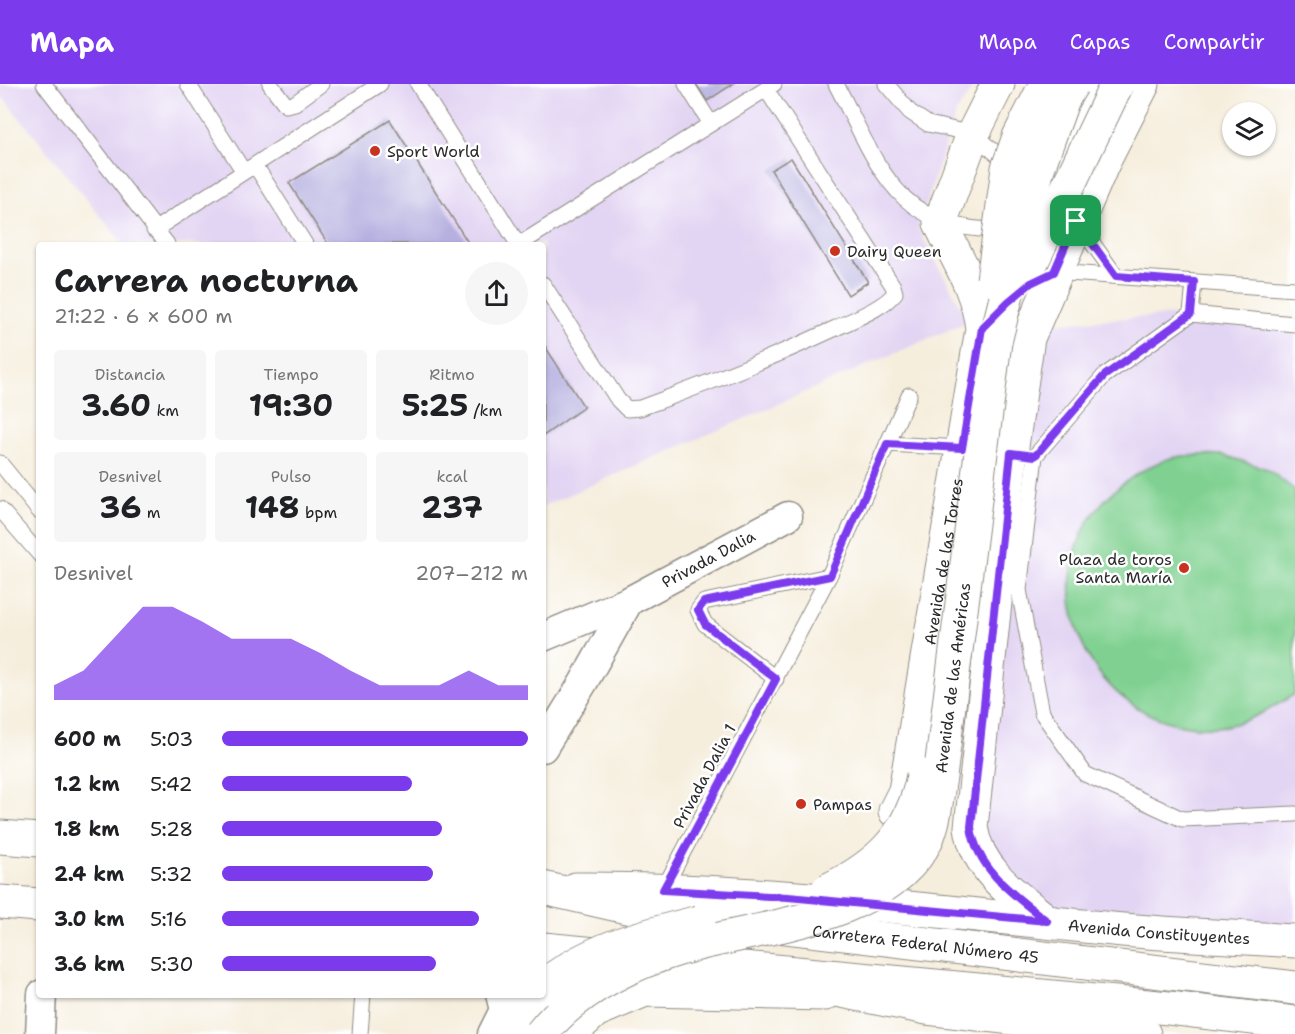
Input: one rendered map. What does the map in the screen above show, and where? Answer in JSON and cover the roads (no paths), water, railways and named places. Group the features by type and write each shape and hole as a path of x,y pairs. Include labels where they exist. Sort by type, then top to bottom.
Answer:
{"main road":[{"name":"Avenida de las Américas","path":"546,985 583,959 640,937 828,891 860,875 881,857 910,817 920,788 927,754 1008,168 1019,137 1046,84"},
{"name":"Avenida de las Américas","path":"541,1034 593,987 620,971 679,949 764,930 833,911 864,899 894,878 922,848 933,821 940,777 989,335 1038,168 1063,99 1072,84"},
{"path":"1076,221 1060,181 1062,154 1071,127 1096,84"},
{"path":"989,335 1117,84"},
{"path":"1047,921 1017,898 984,865 973,844 971,827 1023,455 1028,338 1076,221 1143,84"},
{"path":"940,223 973,134 999,87"},
{"name":"Avenida de las Torres","path":"788,897 831,877 862,852 894,814 905,791 962,448 989,335 975,293 940,223"},
{"path":"989,335 1008,302 1031,283 1054,272"},
{"path":"0,837 36,840"},
{"name":"Avenida Constituyentes","path":"551,889 663,890 788,897 1139,931 1295,940"},
{"name":"Carretera Federal Número 45","path":"551,889 635,909 1295,988"},
{"path":"0,902 36,905"},
{"path":"546,949 1169,1008 1295,1023"},
{"path":"736,967 848,994 1051,1025 1144,1034"},
{"path":"570,1034 595,1011 645,990 848,994"},
{"path":"504,1034 533,998"}],"street":[{"name":"Privada Dalia","path":"546,636 629,601 788,516"},
{"path":"546,743 629,601"},
{"path":"40,1034 42,998"},
{"path":"492,1034 504,1010 501,998"}],"lane":[{"path":"44,84 165,242"},
{"path":"188,84 304,242"},
{"path":"270,84 286,105 295,103 321,84"},
{"path":"154,230 380,84"},
{"path":"418,84 518,242"},
{"path":"686,84 711,124"},
{"path":"836,84 884,175 910,205 940,223 978,230 1025,230 1076,221"},
{"path":"886,84 910,112 928,124 973,134 1076,221 1116,276"},
{"path":"522,242 770,87 895,293 890,299 851,321 792,349 690,390 640,408 627,409 618,400 546,289"},
{"path":"1054,272 1295,289"},
{"path":"1191,314 1194,282"},
{"path":"1295,324 1191,314 1104,376 1023,455 1019,590 1042,713 1085,774 1182,819 1295,814"},
{"name":"Privada Dalia 1","path":"663,890 830,576 909,395"},
{"path":"887,444 962,448"},
{"path":"0,463 36,507"},
{"path":"0,509 36,551"},
{"path":"776,679 705,624 698,610 704,602 830,576"},
{"path":"360,1034 363,998"}],"place":[{"name":"Sport World","path":"375,151"},
{"name":"Dairy Queen","path":"835,251"},
{"name":"Plaza de toros Santa María","path":"1184,568"},
{"name":"Pampas","path":"801,804"}]}
